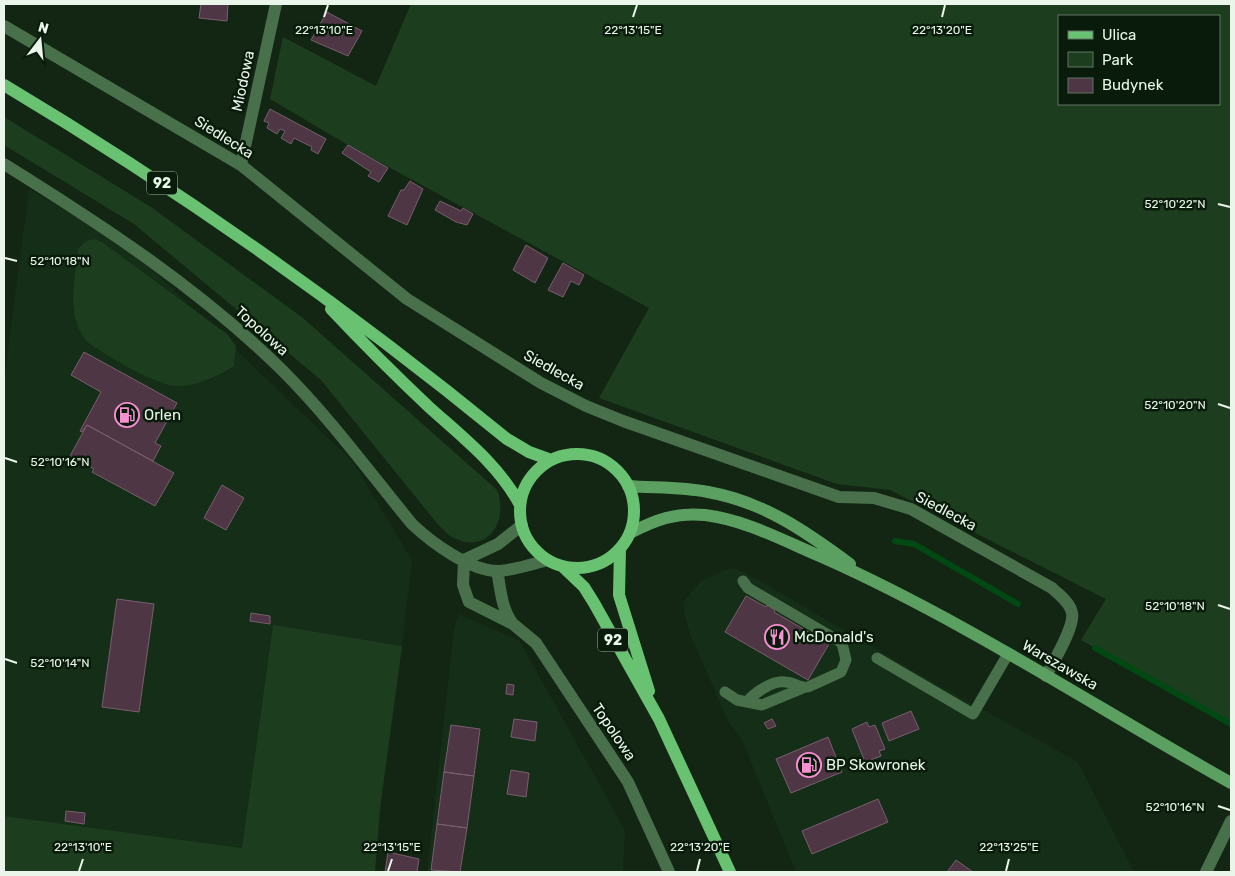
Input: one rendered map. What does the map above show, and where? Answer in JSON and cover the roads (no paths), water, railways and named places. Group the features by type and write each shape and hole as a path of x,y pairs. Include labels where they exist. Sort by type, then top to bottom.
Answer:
{"main road":[{"name":"92","path":"4,84 67,122 201,209 372,332 507,439 529,452 551,460"},
{"name":"92","path":"314,291 391,372 488,461 510,486 520,505"},
{"name":"92","path":"580,454 600,459 616,470 628,486 634,509 630,533 620,549 608,560 593,566 578,568 562,566 548,560 532,545 522,525 520,505 524,489 533,475 551,460 560,456 580,454"},
{"name":"Warszawska","path":"628,486 707,492 755,506 796,525 870,578"},
{"name":"Warszawska","path":"630,533 650,522 670,516 687,514 739,522 870,578 1008,654 1231,783"},
{"name":"92","path":"620,549 619,595 659,719"},
{"name":"92","path":"562,566 584,587 659,719 730,872"}],"street":[{"name":"Miodowa","path":"242,165 276,4"},
{"name":"Siedlecka","path":"4,26 242,165 407,299 541,383 614,418 839,497 874,498 911,509 1052,588 1066,601 1072,613 1068,632 1046,676"},
{"name":"Topolowa","path":"4,164 132,246 234,327 310,399 412,524 427,538 464,560 497,571 501,600 507,616 513,624"},
{"path":"464,560 498,544 522,525"},
{"name":"Topolowa","path":"464,560 463,585 469,602 513,624 536,643 628,782 669,872"},
{"path":"497,571 548,560"},
{"path":"1206,872 1231,821"}],"lane":[{"path":"725,692 737,700 747,702 757,692 785,681 803,688 840,672 846,660 842,643 748,588 743,582"},
{"path":"877,658 973,714 1008,654"}],"waterway":[{"path":"895,541 914,544 1018,604"},
{"path":"1095,648 1231,724"}],"place":[{"name":"Orlen","path":"127,415"},
{"name":"McDonald's","path":"777,637"},
{"name":"BP Skowronek","path":"809,765"}]}
